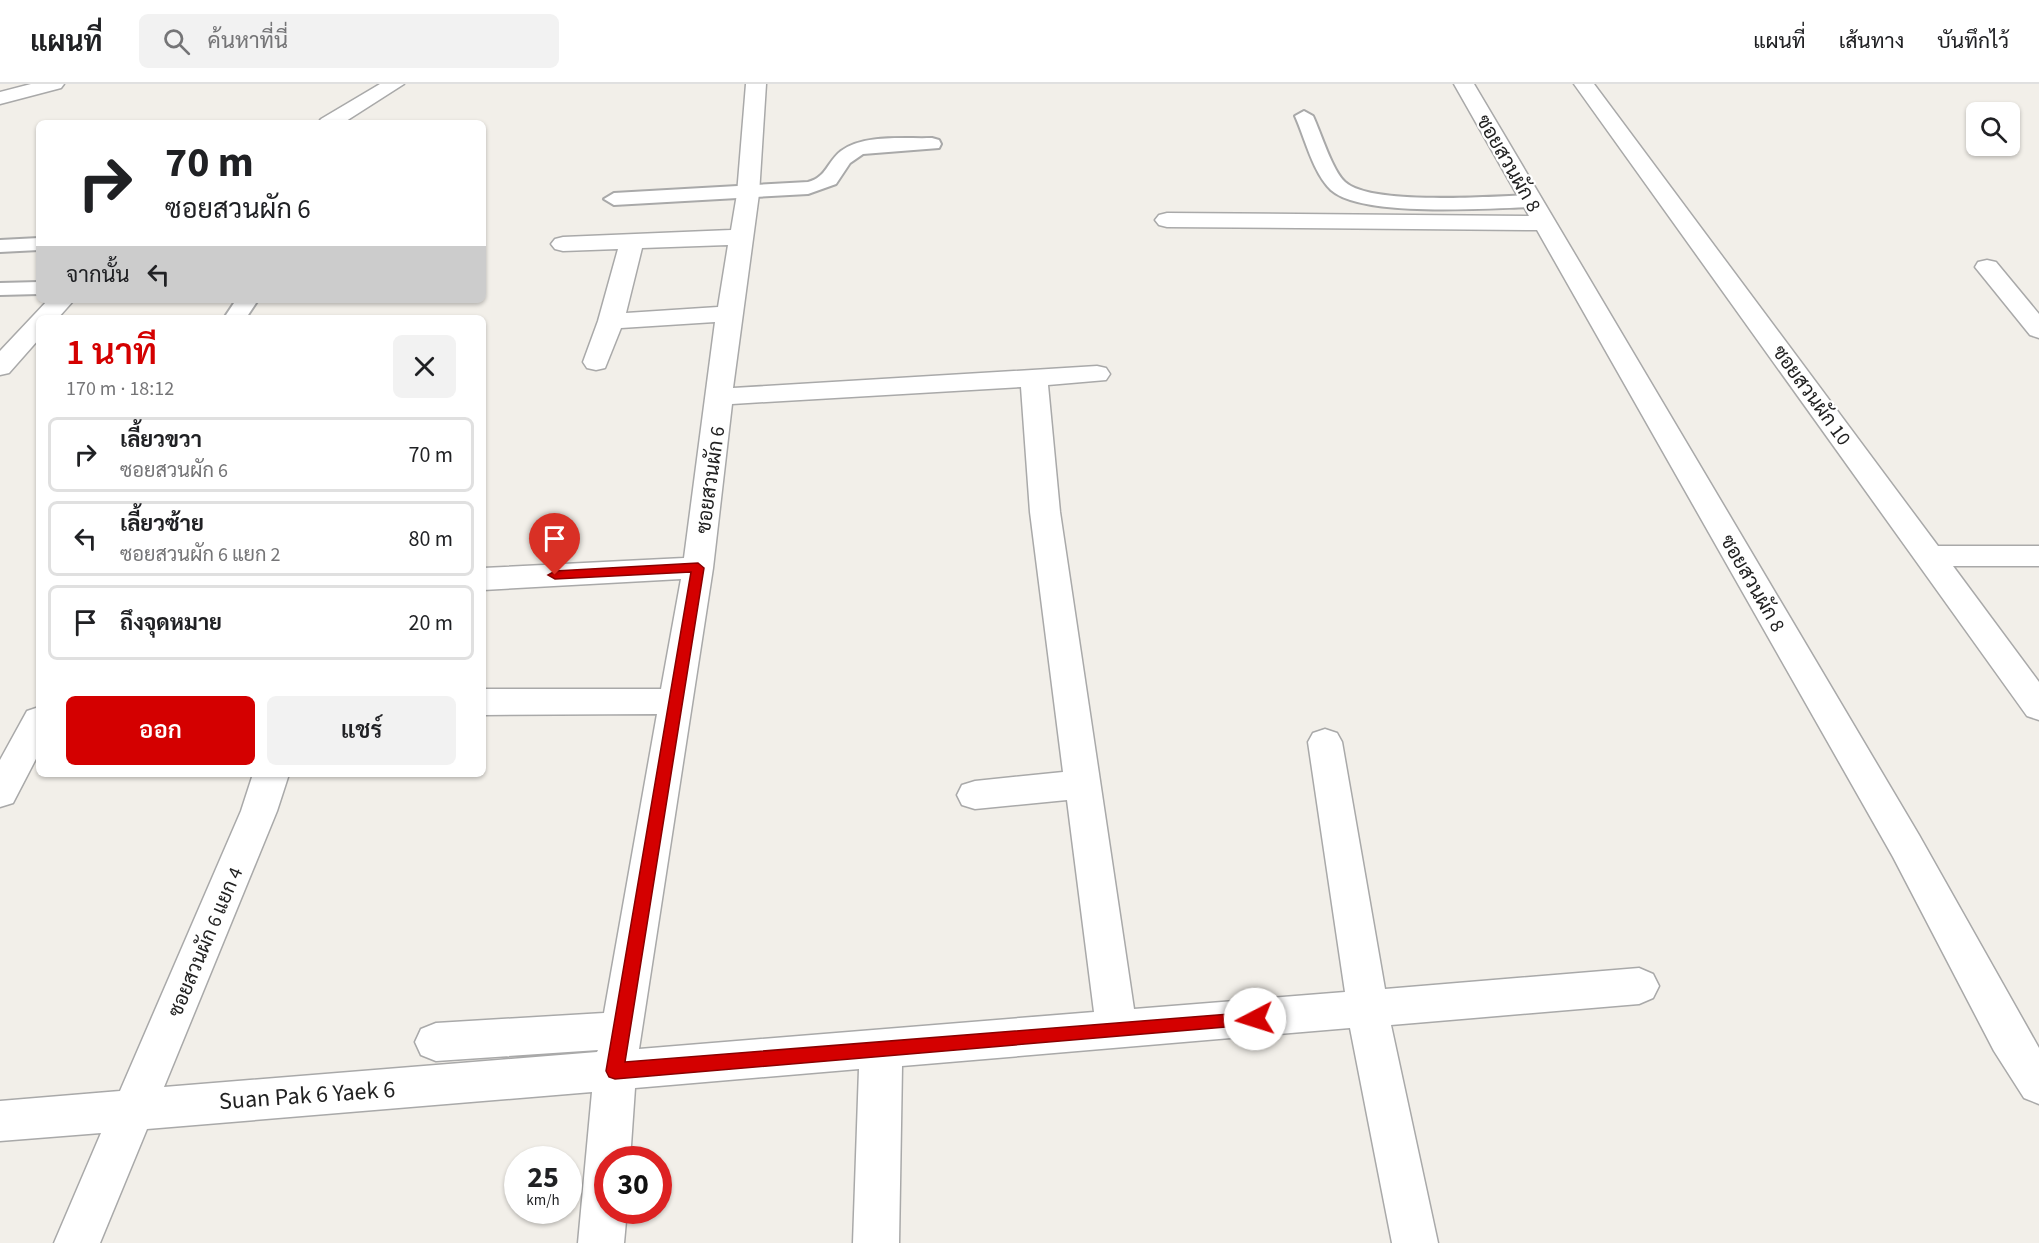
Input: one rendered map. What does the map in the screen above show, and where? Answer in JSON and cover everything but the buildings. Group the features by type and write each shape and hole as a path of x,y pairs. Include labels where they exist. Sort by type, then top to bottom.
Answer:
{"street":[{"path":"0,98 54,84"},
{"path":"333,120 394,84"},
{"name":"ซอยสวนผัก 6","path":"609,1146 615,1071 698,568 721,397 729,314 748,194 756,84"},
{"name":"ซอยสวนผัก 8","path":"1464,84 1900,836 2009,1038 2039,1083"},
{"name":"ซอยสวนผัก 10","path":"1584,84 1931,556 2039,707"},
{"path":"1167,220 1538,212"},
{"path":"563,244 741,237"},
{"path":"596,362 611,321 632,242"},
{"path":"1987,267 2039,330"},
{"path":"48,315 59,303"},
{"path":"611,321 729,314"},
{"path":"0,368 36,327"},
{"path":"721,397 1097,374"},
{"path":"1034,377 1045,512 1117,1030"},
{"path":"1931,556 2039,556"},
{"path":"486,579 698,568"},
{"path":"486,702 676,700"},
{"path":"0,793 36,726"},
{"path":"1325,742 1370,1010 1376,1059 1414,1243"},
{"name":"ซอยสวนผัก 6 แยก 4","path":"77,1243 136,1108 259,812 270,777"},
{"path":"975,795 1083,784"},
{"name":"Suan Pak 6 Yaek 6","path":"0,1121 136,1108 1370,1010 1639,986"},
{"path":"436,1042 622,1030"},
{"path":"876,1243 881,1049"},
{"path":"601,1243 603,1224"}],"lane":[{"path":"1304,116 1338,186 1351,196 1392,202 1538,212"},
{"path":"614,200 791,191 819,185 833,177 840,162 851,152 870,148 932,144"},
{"path":"0,246 36,244"},
{"path":"0,289 36,288"}],"route":[{"path":"555,575 698,568 615,1071 1255,1019"}]}
